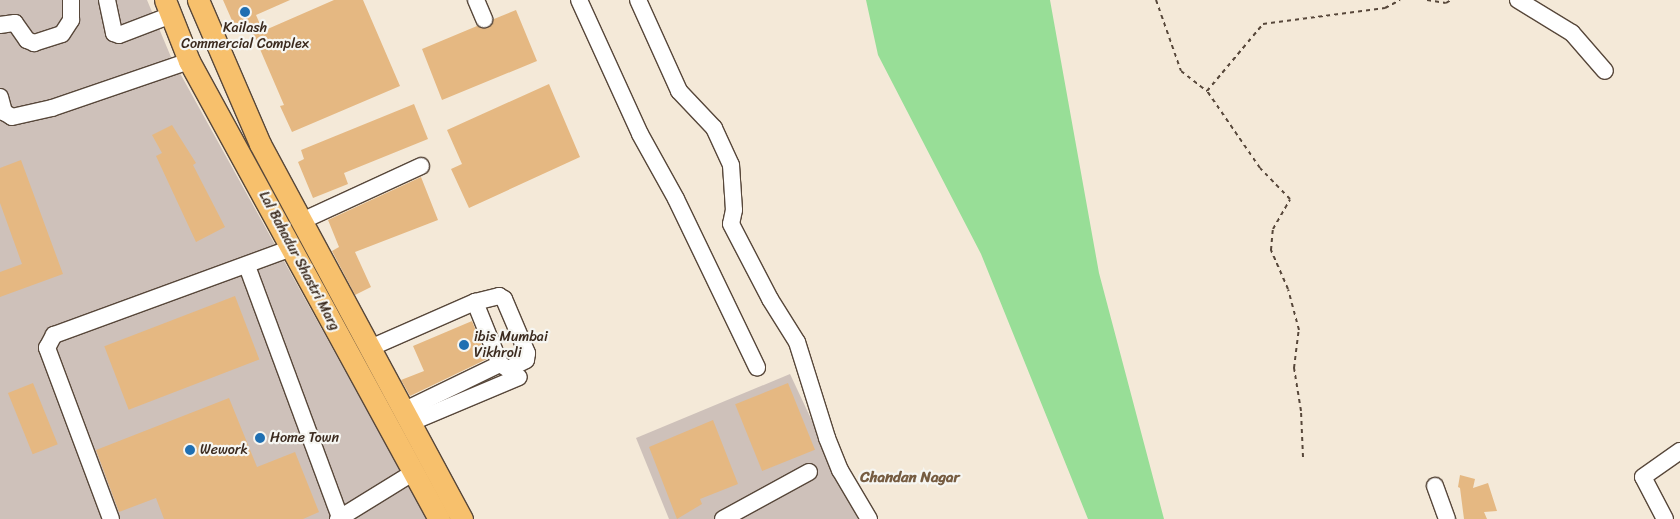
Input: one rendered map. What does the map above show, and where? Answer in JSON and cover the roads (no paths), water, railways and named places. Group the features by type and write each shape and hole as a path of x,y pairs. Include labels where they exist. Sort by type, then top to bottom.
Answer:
{"main road":[{"name":"Lal Bahadur Shastri Marg","path":"198,0 260,144 370,348 396,408 414,472 439,519"},
{"name":"Lal Bahadur Shastri Marg","path":"168,8 189,61 292,248 396,408 462,519"},
{"path":"202,83 230,72"}],"street":[{"path":"0,25 15,23 26,40 34,43 62,34 71,20 71,0"},
{"path":"107,0 114,33 118,36 168,8"},
{"path":"476,0 484,19"},
{"path":"579,0 640,134 676,199 757,367"},
{"path":"638,0 679,91 714,128 727,157 734,210 731,224 770,299 797,342 831,446 868,519"},
{"path":"1518,0 1572,33 1606,71"},
{"path":"0,97 4,112 12,117 52,108 189,61"},
{"path":"302,221 421,166"},
{"path":"111,519 47,348 54,336 292,248"},
{"path":"247,266 339,519 414,472"},
{"path":"370,348 475,302 494,296 504,299 527,353 526,360 518,366 508,369 500,364 475,302"},
{"path":"396,408 500,364"},
{"path":"396,408 518,377"},
{"path":"1665,519 1643,477 1680,452"},
{"path":"723,519 809,472"},
{"path":"1435,486 1447,519"}],"place":[{"name":"Kailash Commercial Complex","path":"245,12"},
{"name":"ibis Mumbai Vikhroli","path":"464,345"},
{"name":"Home Town","path":"260,438"},
{"name":"Wework","path":"190,450"}],"district":[{"name":"Chandan Nagar","path":"910,478"}]}
